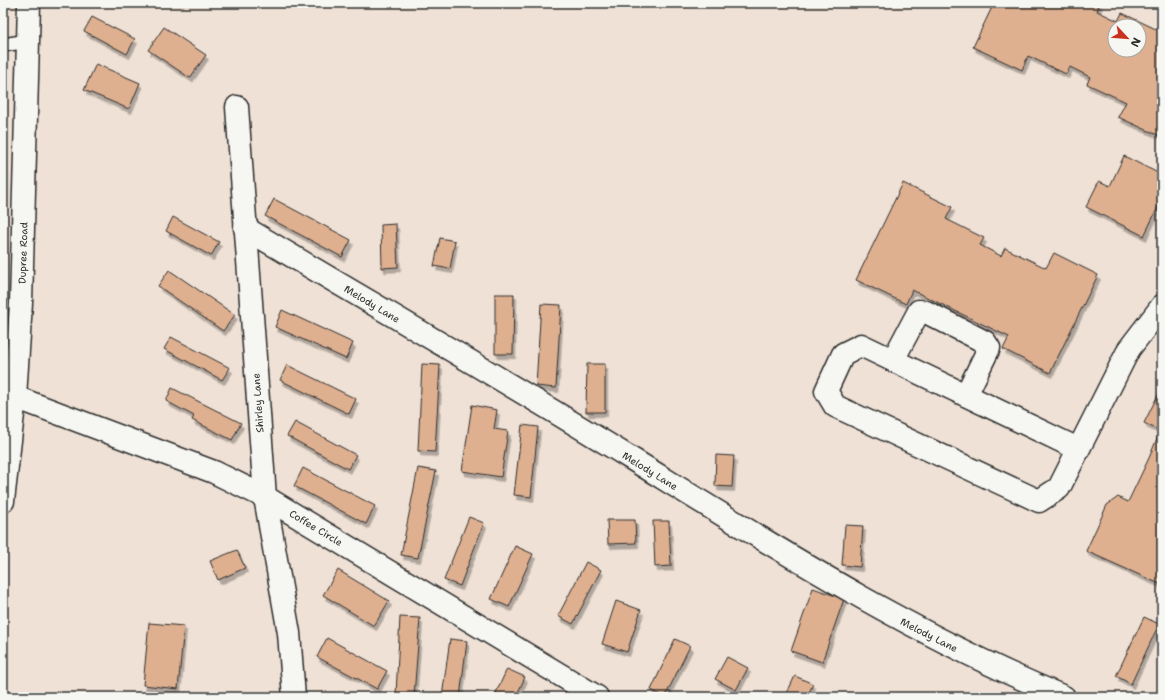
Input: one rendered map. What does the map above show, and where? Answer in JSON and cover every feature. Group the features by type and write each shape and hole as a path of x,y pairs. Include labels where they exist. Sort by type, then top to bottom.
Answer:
{"street":[{"name":"Dupree Road","path":"3,501 15,396 25,208 29,3"},
{"name":"Shirley Lane","path":"236,107 265,498 289,633 294,697"},
{"name":"Melody Lane","path":"245,228 844,588 964,653 1064,697"},
{"path":"1078,449 862,345 843,354 826,391 835,406 1039,500 1059,488 1129,349 1162,306"},
{"path":"893,360 918,311 926,312 985,342 989,348 966,395"},
{"name":"Coffee Circle","path":"15,396 214,472 265,498 597,697"}],"lane":[{"path":"3,45 28,41"}],"building":[{"path":"994,3 1100,3 1097,11 1112,18 1107,18 1107,58 1147,58 1147,25 1160,31 1162,26 1162,137 1118,117 1126,102 1087,84 1090,77 1070,67 1066,74 1028,56 1022,70 973,47"},
{"path":"1122,13 1133,18 1120,18"},
{"path":"92,17 135,39 127,54 84,31"},
{"path":"164,27 206,55 190,78 148,50"},
{"path":"96,64 140,83 129,109 84,90"},
{"path":"1124,156 1162,175 1162,199 1144,236 1086,207 1099,181 1110,186"},
{"path":"903,183 952,207 946,219 984,238 980,245 1001,256 1005,248 1046,268 1054,253 1098,275 1050,373 1003,349 1009,337 912,290 906,304 856,280"},
{"path":"274,199 351,240 342,257 265,216"},
{"path":"173,217 219,242 211,256 166,231"},
{"path":"396,224 398,267 382,268 381,225"},
{"path":"440,238 455,241 450,269 434,266"},
{"path":"169,270 235,315 223,331 158,286"},
{"path":"495,294 514,294 513,354 495,354"},
{"path":"541,304 561,305 556,388 536,386"},
{"path":"282,310 353,343 346,359 275,327"},
{"path":"171,337 230,368 222,380 164,349"},
{"path":"422,364 440,365 435,452 418,451"},
{"path":"587,364 605,364 605,412 586,412"},
{"path":"287,365 356,399 349,414 280,380"},
{"path":"1162,387 1162,585 1086,551 1107,505 1118,497 1128,502 1149,458 1160,431 1144,423"},
{"path":"172,388 241,423 232,440 192,420 194,416 166,401"},
{"path":"472,405 497,410 494,429 508,431 501,477 462,471"},
{"path":"295,422 356,455 348,469 287,436"},
{"path":"522,425 538,427 531,497 514,495"},
{"path":"716,455 734,456 732,487 715,486"},
{"path":"303,468 375,506 366,524 294,486"},
{"path":"418,468 436,471 418,558 401,555"},
{"path":"469,517 484,523 460,586 444,580"},
{"path":"607,520 635,520 636,543 608,544"},
{"path":"653,521 669,521 671,566 655,567"},
{"path":"845,525 863,526 860,567 842,565"},
{"path":"515,546 533,554 509,607 491,599"},
{"path":"237,550 245,568 218,580 210,561"},
{"path":"586,562 601,570 573,624 558,616"},
{"path":"338,570 389,601 374,626 323,595"},
{"path":"813,588 844,599 822,662 791,651"},
{"path":"616,601 641,610 627,652 602,644"},
{"path":"400,617 420,618 414,696 396,695"},
{"path":"1144,617 1159,624 1131,684 1116,676"},
{"path":"149,623 184,626 178,689 143,685"},
{"path":"327,638 387,671 377,689 317,657"},
{"path":"450,639 467,641 460,697 442,697"},
{"path":"675,639 690,646 665,697 651,690"},
{"path":"727,657 748,668 736,690 715,679"},
{"path":"507,669 525,677 516,697 494,697"},
{"path":"795,676 813,684 807,697 785,697"}]}
